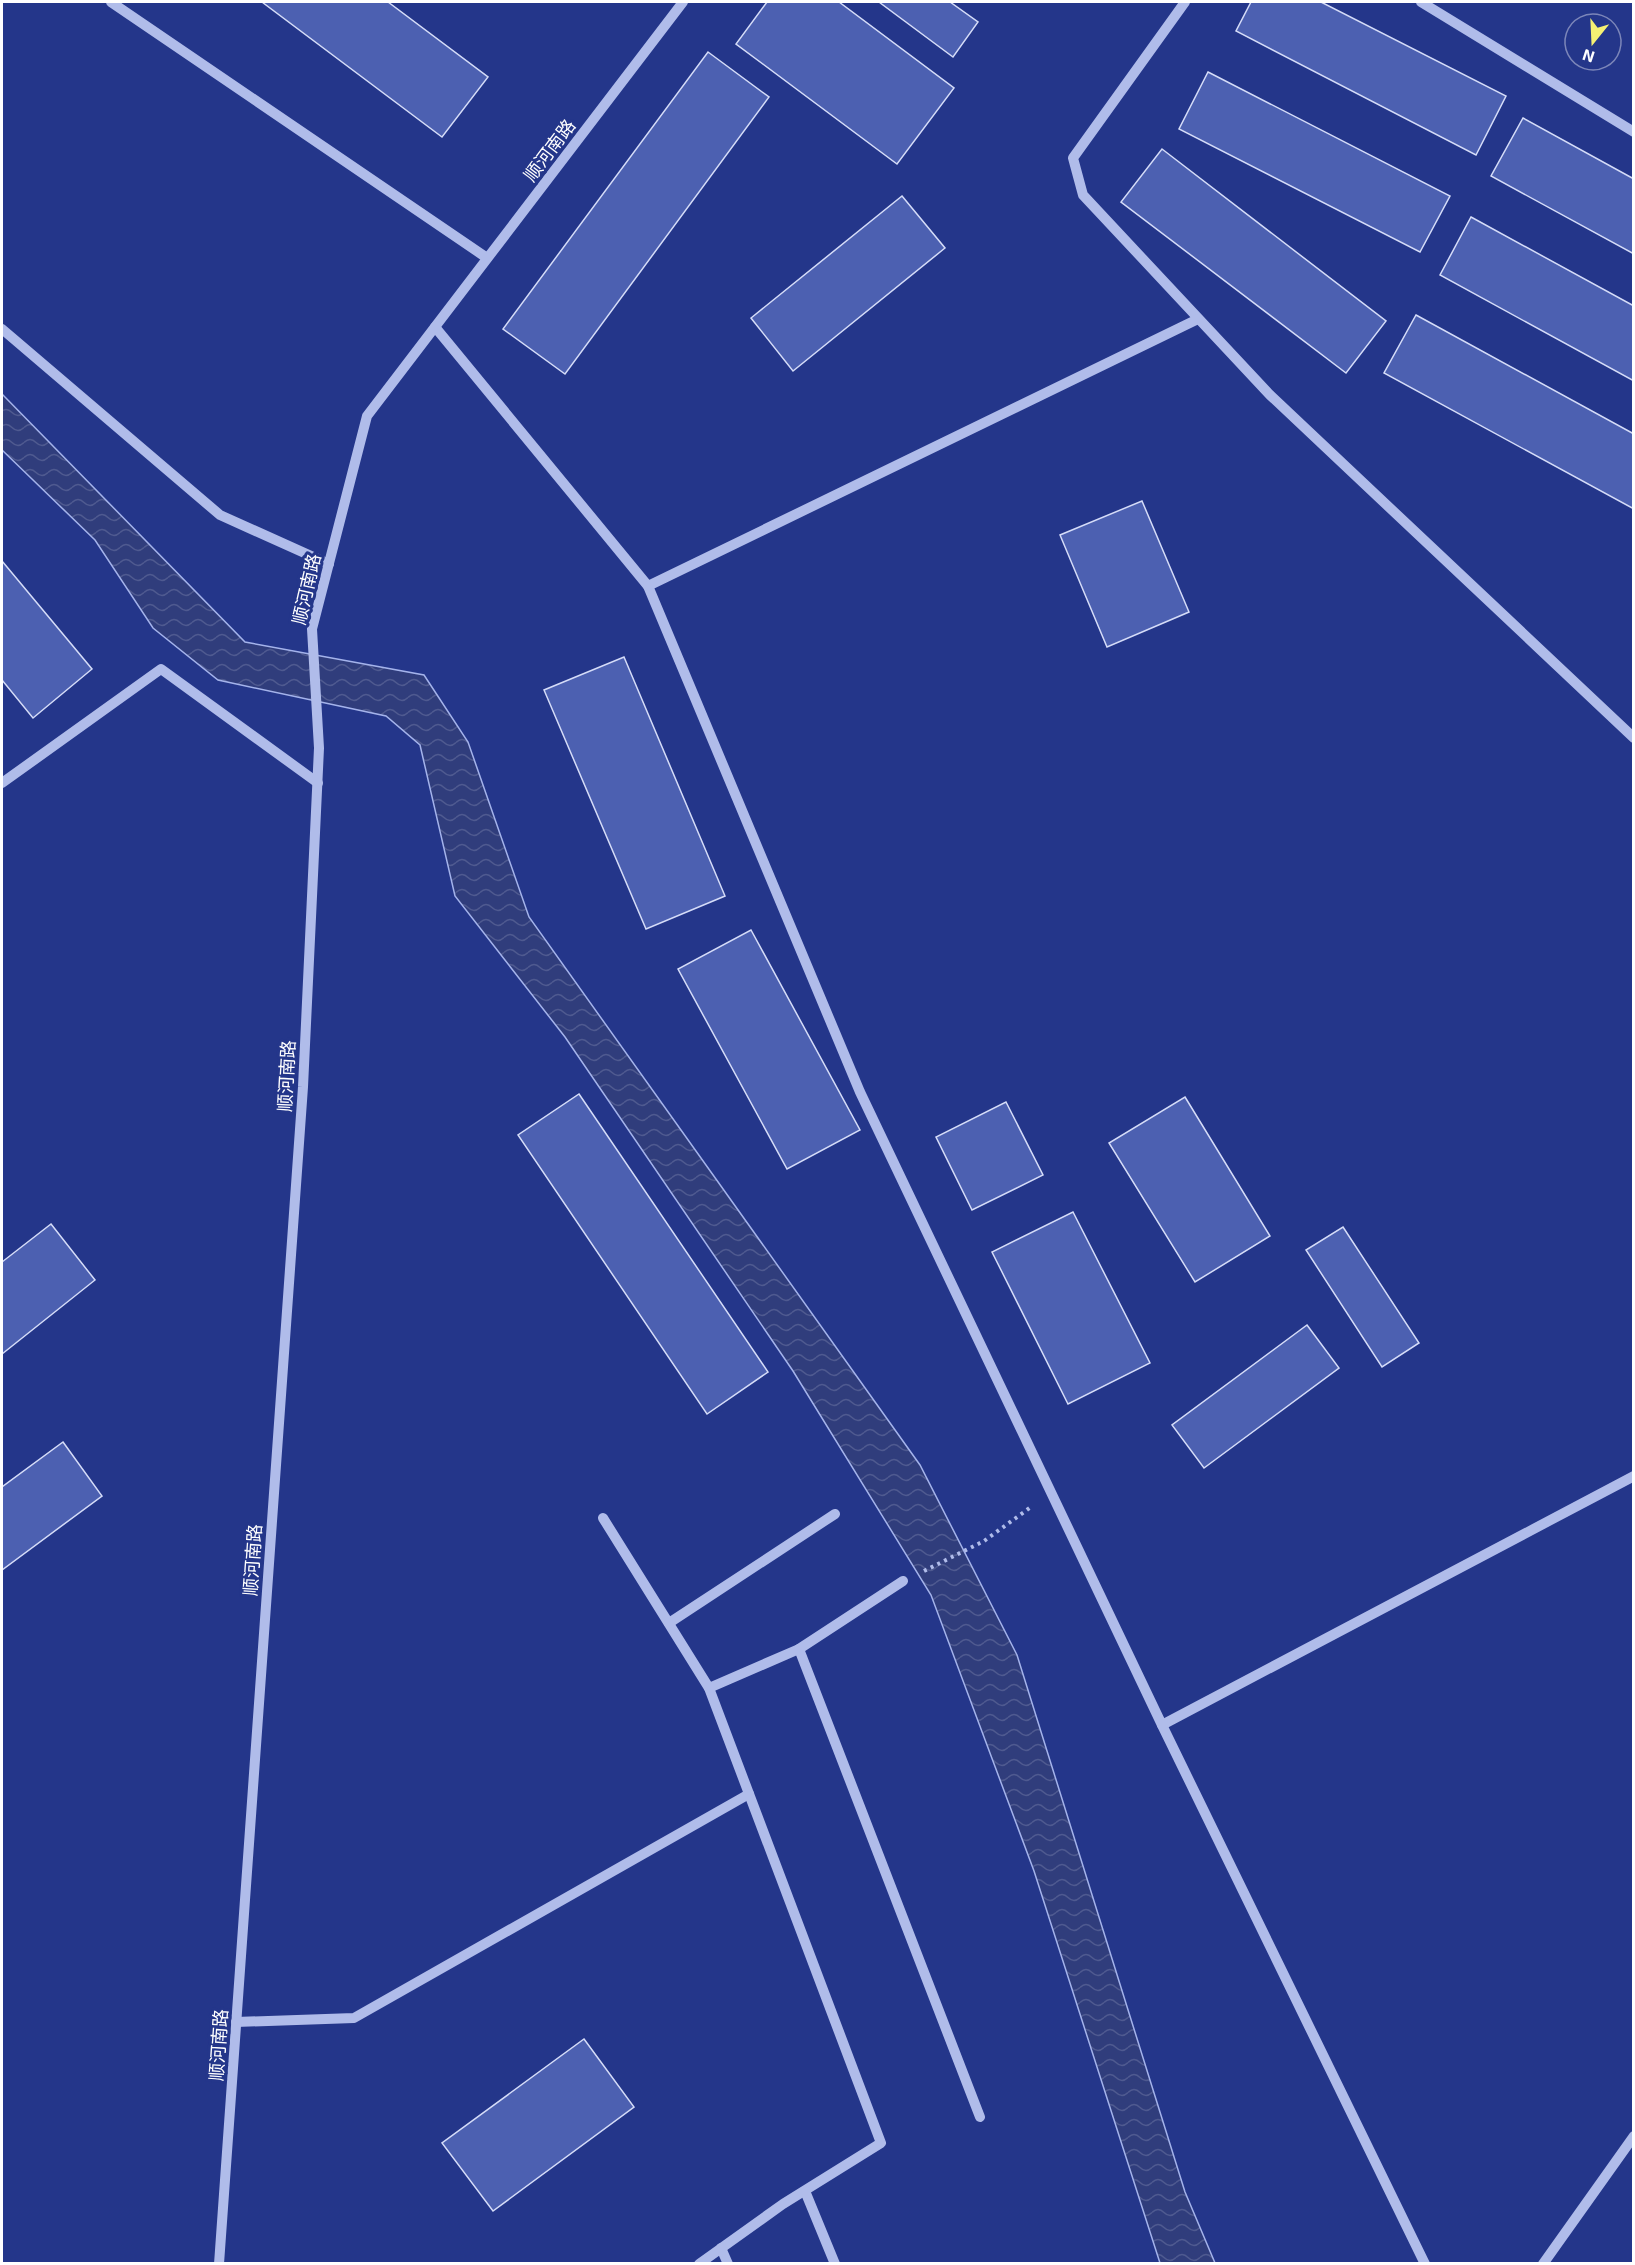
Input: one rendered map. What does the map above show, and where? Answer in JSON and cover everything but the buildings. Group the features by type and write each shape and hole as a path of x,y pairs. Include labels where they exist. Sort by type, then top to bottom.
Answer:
{"street":[{"path":"111,2 487,258"},
{"name":"顺河南路","path":"219,2264 303,1087 319,748 312,629 367,416 683,2"},
{"path":"1185,2 1073,158 1083,195 1270,395 1634,738"},
{"path":"1421,2 1634,132"},
{"path":"648,586 1198,318"},
{"path":"435,327 648,586 860,1092 1161,1725 1425,2264"},
{"path":"2,329 220,515 329,564"},
{"path":"2,783 161,669 318,783"},
{"path":"1161,1725 1634,1476"},
{"path":"669,1623 835,1514"},
{"path":"603,1518 709,1688 881,2143 805,2191 699,2264"},
{"path":"709,1688 799,1649 903,1581"},
{"path":"799,1649 980,2117"},
{"path":"236,2022 354,2018 749,1794"},
{"path":"1544,2264 1634,2136"},
{"path":"805,2191 835,2264"},
{"path":"721,2248 728,2264"}],"path":[{"path":"903,1581 984,1541 1050,1492"}],"water":[{"path":"2,394 245,642 424,675 468,742 529,917 920,1465 1017,1655 1185,2192 1215,2263 1160,2263 1034,1871 931,1595 793,1371 565,1037 455,896 420,745 386,716 218,680 153,628 95,540 2,450"}]}
